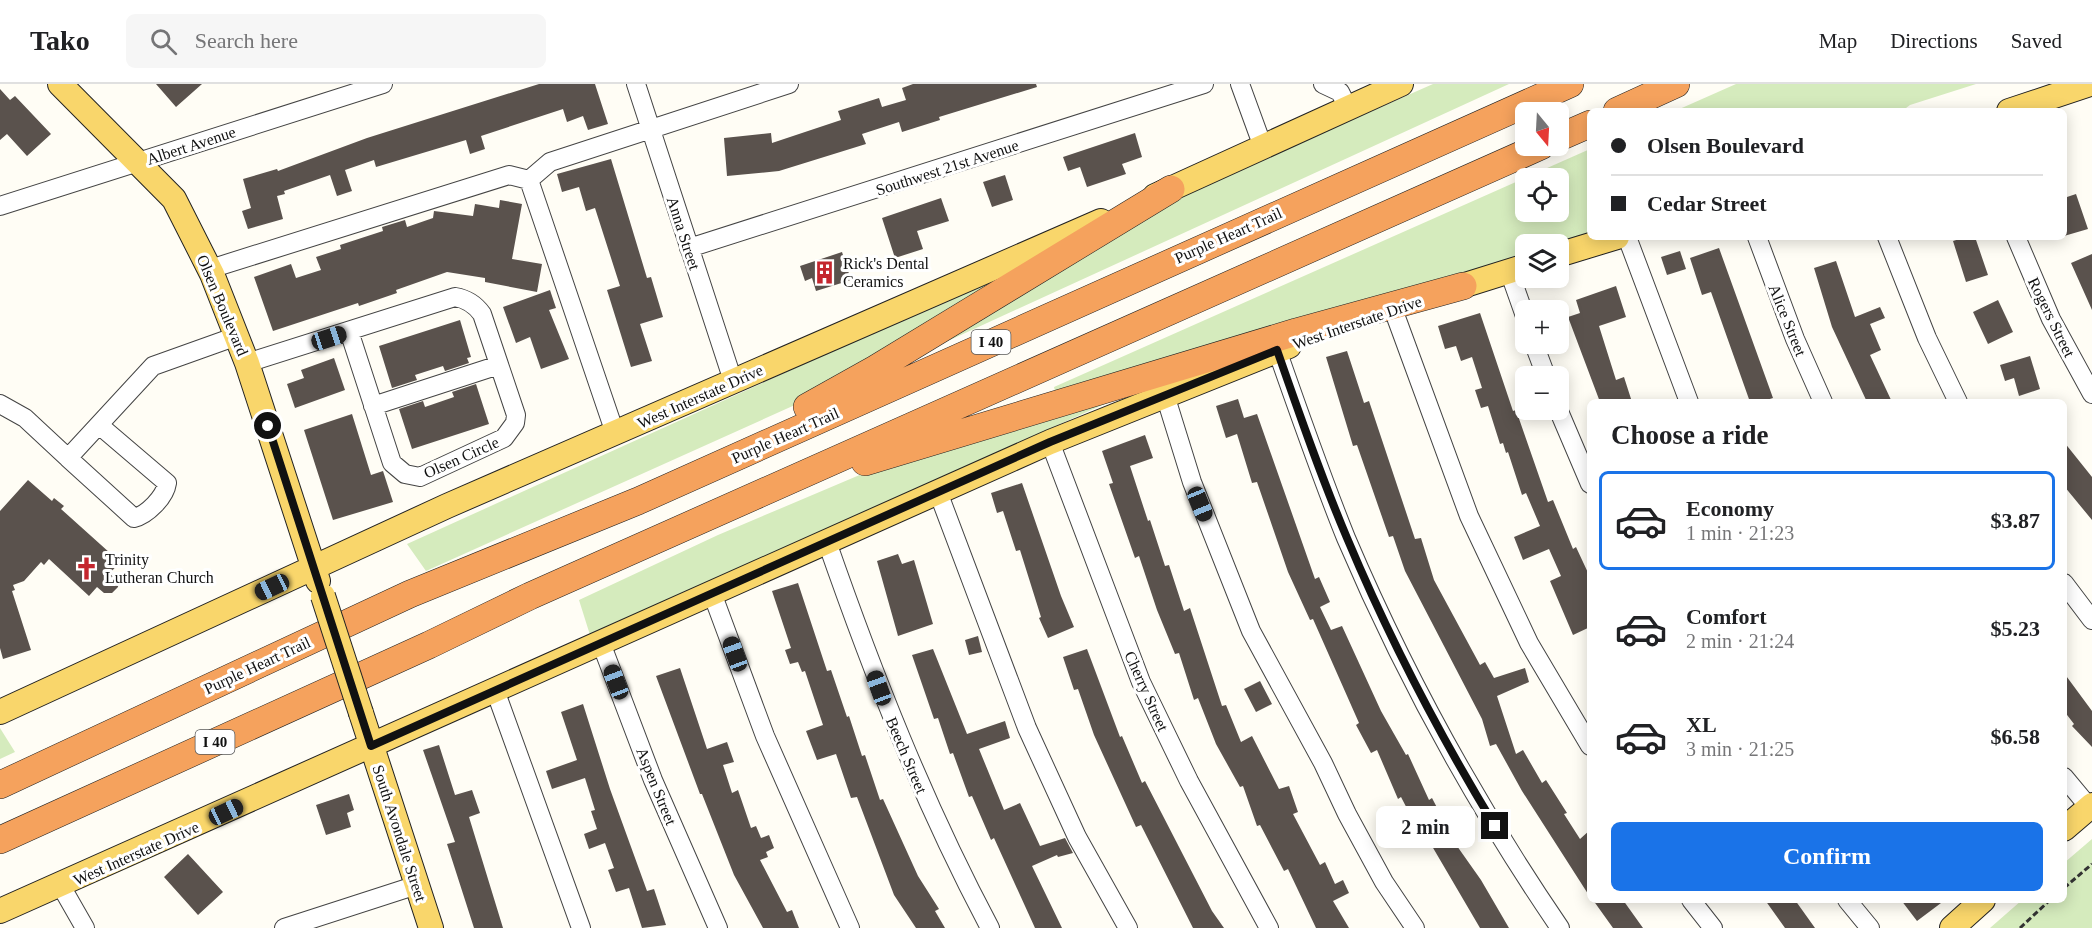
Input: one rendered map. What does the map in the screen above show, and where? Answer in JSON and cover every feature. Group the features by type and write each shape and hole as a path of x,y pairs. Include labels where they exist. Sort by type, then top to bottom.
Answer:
{"highway":[{"name":"Purple Heart Trail","path":"0,785 410,594 638,501 1570,84"},
{"path":"1624,108 1676,84"},
{"path":"1569,133 1587,125"},
{"name":"I 40","path":"0,840 738,502 1518,156"},
{"path":"638,501 847,386 1171,189"},
{"path":"738,502 969,429 1296,332 1463,286"}],"main road":[{"name":"Olsen Boulevard","path":"60,84 174,199 210,269 248,363 314,567"},
{"name":"West Interstate Drive","path":"0,712 314,567 1171,189 1401,84"},
{"path":"2018,108 2090,84"},
{"path":"1569,252 1607,240"},
{"name":"West Interstate Drive","path":"0,911 61,886 1050,442 1277,350 1515,269"},
{"name":"South Avondale Street","path":"314,567 431,928"},
{"path":"2067,826 2091,806"},
{"path":"1952,928 1980,903"}],"street":[{"name":"Albert Avenue","path":"2,202 138,162 383,84"},
{"name":"Anna Street","path":"636,84 733,381"},
{"path":"529,180 550,162 789,84"},
{"name":"Southwest 21st Avenue","path":"689,248 1204,84"},
{"path":"1240,84 1263,147"},
{"path":"1323,84 1340,92 1348,108"},
{"path":"210,269 509,175 529,180"},
{"path":"529,180 615,433"},
{"path":"1628,240 1688,399"},
{"name":"Alice Street","path":"1758,240 1795,339 1822,399"},
{"path":"1888,240 1927,338 1957,399"},
{"name":"Rogers Street","path":"2017,240 2051,319 2092,394"},
{"name":"Olsen Circle","path":"248,363 455,297 463,298 471,302 482,314 516,414 511,430 504,438 420,477 405,474 392,463 349,331"},
{"path":"1393,309 1469,516 1529,643 1587,741"},
{"path":"68,458 153,366 237,336"},
{"path":"1277,350 1329,496 1409,673 1486,811 1560,928"},
{"path":"373,406 499,365"},
{"path":"1165,395 1192,482 1251,631 1323,763 1347,814 1384,882 1415,928"},
{"path":"0,404 26,418 134,518 142,516 166,490 167,483 99,425"},
{"path":"1563,420 1587,477"},
{"name":"Cherry Street","path":"1050,442 1141,682 1189,781 1269,928"},
{"path":"938,492 1027,728 1077,837 1128,928"},
{"name":"Beech Street","path":"827,542 879,688 904,748 952,854 990,928"},
{"path":"2067,587 2092,620"},
{"path":"712,593 765,736 850,928"},
{"name":"Aspen Street","path":"601,643 654,780 718,928"},
{"path":"495,690 582,928"},
{"path":"2067,780 2091,806"},
{"path":"284,928 417,885"},
{"path":"61,886 85,928"},
{"path":"1693,903 1713,928"},
{"path":"1849,903 1870,928"}],"path":[{"path":"2067,885 2092,864"},
{"path":"2020,928 2047,903"}],"green space":[{"path":"1433,84 1509,84 950,340 949,332 1161,204"},
{"path":"1736,84 1976,84 1906,108 1682,108"},
{"path":"1587,150 1587,235 1569,240 1569,234 1515,234 1515,257 1314,320 1056,395 1054,387 1515,182 1515,222 1569,222 1569,168 1547,168"},
{"path":"1016,268 815,396 426,571 407,544"},
{"path":"1127,394 590,635 579,600 718,535 895,460"},
{"path":"0,728 15,752 0,759"},
{"path":"2092,839 2092,928 1990,928 2019,903 2067,903 2067,860"}],"building":[{"path":"156,84 202,84 176,107"},
{"path":"539,84 595,84 608,124 588,130 583,116 567,122 563,109 481,136 485,149 470,154 466,140 376,167 374,160 345,170 352,191 337,196 330,175 284,191 285,194 277,196 283,219 248,229 242,211 251,208 243,179 277,169 278,171 367,138"},
{"path":"913,84 1036,84 1037,87 939,117 940,120 902,132 899,122 862,134 866,144 779,171 727,176 724,138 771,133 772,143 841,120 838,111 879,98 882,107 906,100 902,88"},
{"path":"0,89 10,100 15,96 51,134 27,156 7,134 0,140"},
{"path":"1135,133 1142,157 1122,164 1126,174 1087,187 1080,167 1068,171 1063,157"},
{"path":"611,159 647,278 651,277 663,317 640,324 652,361 631,367 607,290 620,286 595,208 586,211 579,187 562,192 557,174"},
{"path":"1005,175 1013,200 992,207 983,182"},
{"path":"2076,194 2088,229 2067,235 2067,197"},
{"path":"941,198 949,221 917,231 923,249 895,258 882,218"},
{"path":"500,200 522,204 512,259 542,264 537,292 485,282 485,278 447,272 359,306 358,303 273,331 254,277 291,264 296,278 321,270 316,257 341,249 340,245 383,231 382,227 405,220 407,227 433,218 434,211 473,216 475,204 499,208"},
{"path":"1976,240 1988,275 1966,282 1953,241"},
{"path":"1719,248 1773,398 1749,399 1711,292 1702,295 1690,258"},
{"path":"1680,251 1686,269 1667,275 1661,257"},
{"name":"Rick's Dental Ceramics","path":"842,252 851,280 816,291 812,278 805,281 800,266"},
{"path":"2092,254 2092,310 2071,263"},
{"path":"1836,261 1855,317 1880,307 1885,318 1870,324 1881,350 1870,355 1891,399 1866,399 1832,327 1814,268"},
{"path":"1616,286 1626,317 1599,326 1616,380 1624,377 1631,399 1599,399 1569,320 1569,317 1580,313 1576,300"},
{"path":"550,290 556,308 549,310 569,359 541,369 530,337 516,343 503,307"},
{"path":"1998,300 2013,332 1988,344 1973,312"},
{"path":"1480,313 1513,411 1515,410 1515,420 1519,420 1548,502 1553,500 1573,549 1576,547 1587,571 1587,628 1573,635 1550,581 1561,576 1549,549 1523,560 1514,537 1540,526 1526,493 1522,495 1508,452 1506,453 1503,443 1500,444 1488,406 1481,408 1475,390 1482,388 1472,357 1461,361 1456,346 1445,349 1438,326"},
{"path":"460,320 471,357 467,358 469,363 445,371 443,366 415,375 417,380 392,388 379,346"},
{"path":"1347,351 1364,403 1369,401 1415,539 1421,538 1434,580 1480,665 1485,662 1494,678 1525,668 1529,682 1497,696 1516,754 1523,750 1542,783 1546,780 1580,839 1587,833 1587,892 1522,791 1496,744 1490,746 1482,719 1405,571 1393,536 1389,537 1357,445 1353,446 1326,357"},
{"path":"2030,356 2040,389 2019,396 2014,378 2005,381 2000,365"},
{"path":"334,358 345,390 295,408 287,384 304,378 301,370"},
{"path":"476,384 489,424 412,449 399,409 423,401 425,407 454,397 452,392"},
{"path":"1238,399 1244,418 1257,414 1315,579 1319,577 1330,602 1320,607 1331,630 1342,626 1381,711 1406,755 1408,754 1429,800 1432,798 1457,846 1481,880 1509,928 1480,928 1429,841 1425,843 1401,797 1398,799 1377,750 1371,753 1356,725 1359,723 1313,619 1310,620 1288,572 1257,482 1252,483 1237,434 1226,438 1216,406"},
{"path":"352,414 371,475 383,471 393,502 333,520 304,430"},
{"path":"1145,435 1153,458 1130,466 1148,521 1150,520 1165,566 1169,565 1184,611 1190,608 1222,706 1226,705 1241,742 1252,736 1279,789 1289,786 1298,812 1293,814 1320,865 1325,862 1335,884 1343,880 1349,893 1333,901 1349,928 1316,928 1288,869 1284,871 1260,825 1257,826 1243,786 1240,787 1216,744 1198,698 1194,700 1179,653 1175,654 1139,556 1135,558 1109,484 1113,483 1102,451"},
{"path":"2067,446 2092,477 2092,520 2067,490"},
{"name":"Trinity Lutheran Church","path":"28,480 52,501 54,498 64,506 61,509 120,562 111,572 119,579 118,587 112,593 104,593 97,587 89,596 49,559 44,565 41,562 24,581 13,585 15,590 12,591 31,650 3,659 0,648 0,511"},
{"path":"1022,483 1074,627 1048,638 1039,618 1041,617 1020,550 1016,551 1003,511 997,513 991,493"},
{"path":"898,554 902,564 914,560 933,624 898,636 877,561"},
{"path":"798,583 827,671 831,670 862,756 865,755 880,800 883,799 918,876 939,909 935,911 945,928 916,928 894,895 857,797 851,798 836,754 817,760 806,731 823,725 805,671 802,672 798,662 790,664 785,650 791,648 772,591"},
{"path":"978,636 982,652 969,655 965,640"},
{"path":"933,649 967,734 1005,721 1010,738 979,749 1004,810 1020,803 1040,846 1065,838 1073,853 1058,857 1057,855 1032,866 1062,928 1035,928 994,838 991,840 972,796 969,797 953,753 950,754 938,718 934,719 912,655"},
{"path":"1087,649 1120,737 1122,736 1142,783 1145,781 1212,911 1224,928 1193,928 1141,825 1136,827 1094,735 1078,689 1074,690 1063,657"},
{"path":"680,668 707,749 727,742 734,762 723,765 732,793 738,790 751,828 756,826 761,838 769,835 774,848 766,852 768,857 760,860 787,912 792,910 799,928 763,928 734,875 702,794 700,794 656,676"},
{"path":"2067,677 2092,711 2092,747 2072,726 2074,724 2067,715"},
{"path":"1260,681 1272,704 1256,712 1244,689"},
{"path":"583,704 610,789 647,891 654,889 666,925 642,928 629,888 616,892 608,870 614,868 605,843 589,849 584,834 597,829 591,811 595,810 585,778 552,789 546,771 577,760 561,712"},
{"path":"439,745 455,795 472,790 480,813 469,817 503,928 474,928 447,844 455,842 423,750"},
{"path":"349,794 354,810 347,813 351,827 326,835 316,805"},
{"path":"188,854 223,892 198,915 164,877"},
{"path":"1595,903 1625,903 1643,928 1613,928"},
{"path":"1767,903 1797,903 1815,928 1785,928"},
{"path":"1903,903 1941,903 1917,921"}],"place":[{"name":"Rick's Dental Ceramics","path":"825,272"},
{"name":"Trinity Lutheran Church","path":"87,568"}],"route":[{"path":"268,426 371,746 1050,442 1277,350 1329,496 1387,627 1434,720 1495,826"}]}
